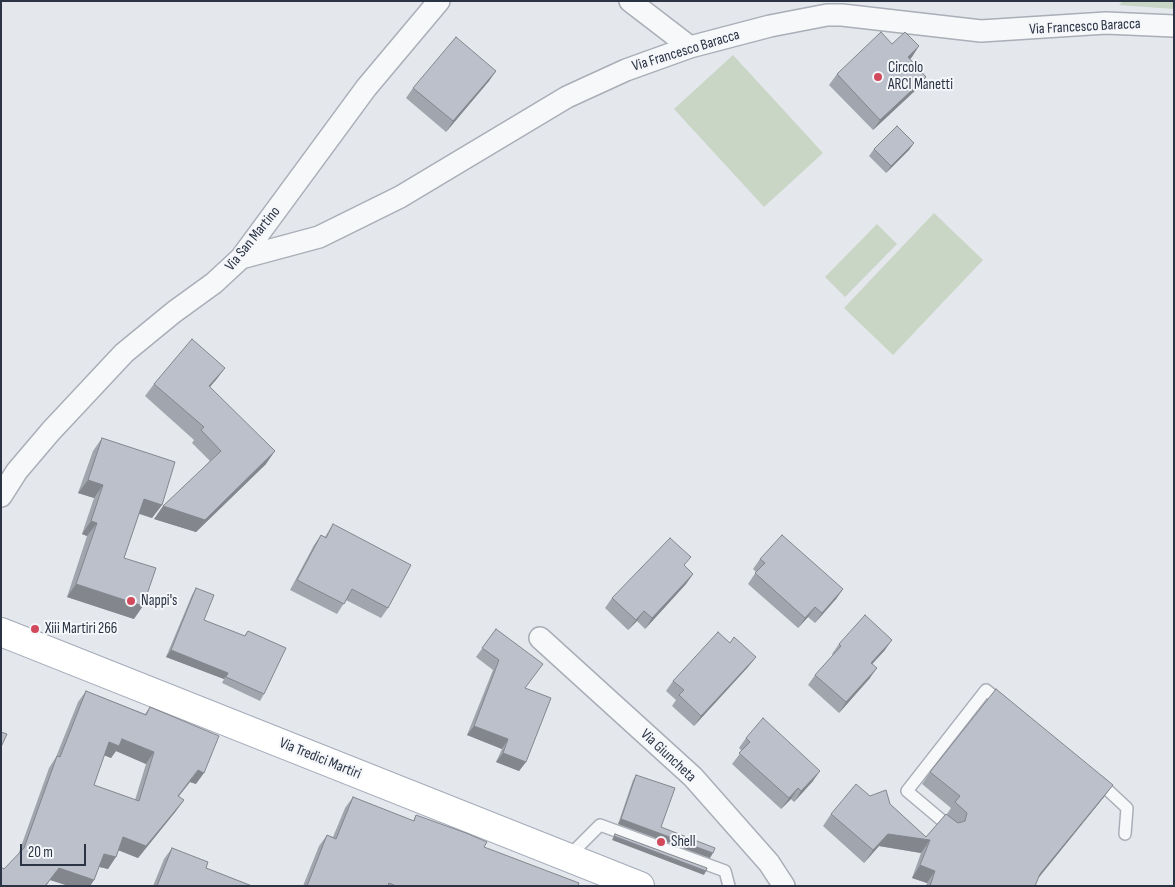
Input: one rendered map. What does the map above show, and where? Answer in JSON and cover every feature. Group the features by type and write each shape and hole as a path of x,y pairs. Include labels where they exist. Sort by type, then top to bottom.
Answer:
{"main road":[{"name":"Via Tredici Martiri","path":"1,632 640,886"}],"street":[{"name":"Via San Martino","path":"1,496 17,470 50,431 124,353 174,312 214,283 241,258 366,88 439,1"},
{"path":"630,1 690,47"},
{"name":"Via Francesco Baracca","path":"241,258 319,237 400,197 567,97 645,61 770,26 827,15 856,15 923,26 981,31 1106,23 1174,26"},
{"name":"Via Giuncheta","path":"540,638 693,777 770,863 784,886"}],"lane":[{"path":"951,828 907,791 986,690 1009,708"},
{"path":"1092,776 1126,808 1125,834"},
{"path":"568,857 600,825 725,871 730,886"}],"green space":[{"path":"1123,1 1174,1 1174,9 1119,5"},
{"path":"733,55 823,153 764,207 674,109"},
{"path":"934,213 983,260 893,355 844,308"},
{"path":"877,224 897,244 845,297 825,277"}],"building":[{"path":"881,32 892,44 905,32 919,46 908,57 926,77 880,120 837,74"},
{"path":"456,37 496,71 453,121 413,88"},
{"path":"897,126 914,143 891,166 874,149"},
{"path":"192,339 225,368 209,386 275,451 205,520 163,506 221,451 201,430 204,427 154,384"},
{"path":"102,438 175,462 162,505 144,499 124,558 156,568 143,606 76,584 97,523 91,521 103,485 88,480"},
{"path":"333,524 411,565 388,608 352,589 344,604 297,580 321,535 326,538"},
{"path":"782,535 843,589 822,613 815,607 805,618 755,573 765,563 760,559"},
{"path":"670,538 691,557 684,565 693,574 652,618 644,611 636,620 612,598"},
{"path":"196,588 214,595 204,620 245,636 248,631 286,648 264,694 226,677 228,673 171,650"},
{"path":"865,615 892,640 871,663 877,668 846,702 815,675"},
{"path":"496,629 543,664 525,688 551,698 526,762 503,753 508,739 474,726 499,660 482,648"},
{"path":"718,632 730,643 734,637 756,657 701,716 679,695 684,690 673,681"},
{"path":"996,689 1113,785 1040,874 1035,886 930,886 935,871 920,865 930,840 888,834 873,850 831,814 856,784 870,796 886,790 890,804 926,837 946,814 958,823 965,821 967,813 955,802 960,796 930,772"},
{"path":"86,691 146,715 150,707 219,736 204,773 198,770 178,796 184,800 146,846 123,837 116,857 104,854 94,880 59,868 45,886 1,886 1,867 4,869 24,848 57,756 60,757","holes":["122,739 154,752 139,801 94,785 109,742 119,746"]},
{"path":"763,718 820,771 801,791 798,788 789,798 739,753 750,742 746,738"},
{"path":"1,732 7,734 1,747"},
{"path":"636,775 675,788 661,827 715,848 713,853 621,819"},
{"path":"353,797 414,821 416,815 466,833 487,842 484,847 579,883 578,886 396,886 389,883 390,886 307,886 327,835 336,839"},
{"path":"615,834 707,868 706,871 614,836"},
{"path":"172,848 208,862 206,868 252,886 157,886"}],"place":[{"name":"Circolo ARCI Manetti","path":"878,77"},
{"name":"Nappi's","path":"131,601"},
{"name":"Xiii Martiri 266","path":"35,629"},
{"name":"Shell","path":"661,842"}]}
